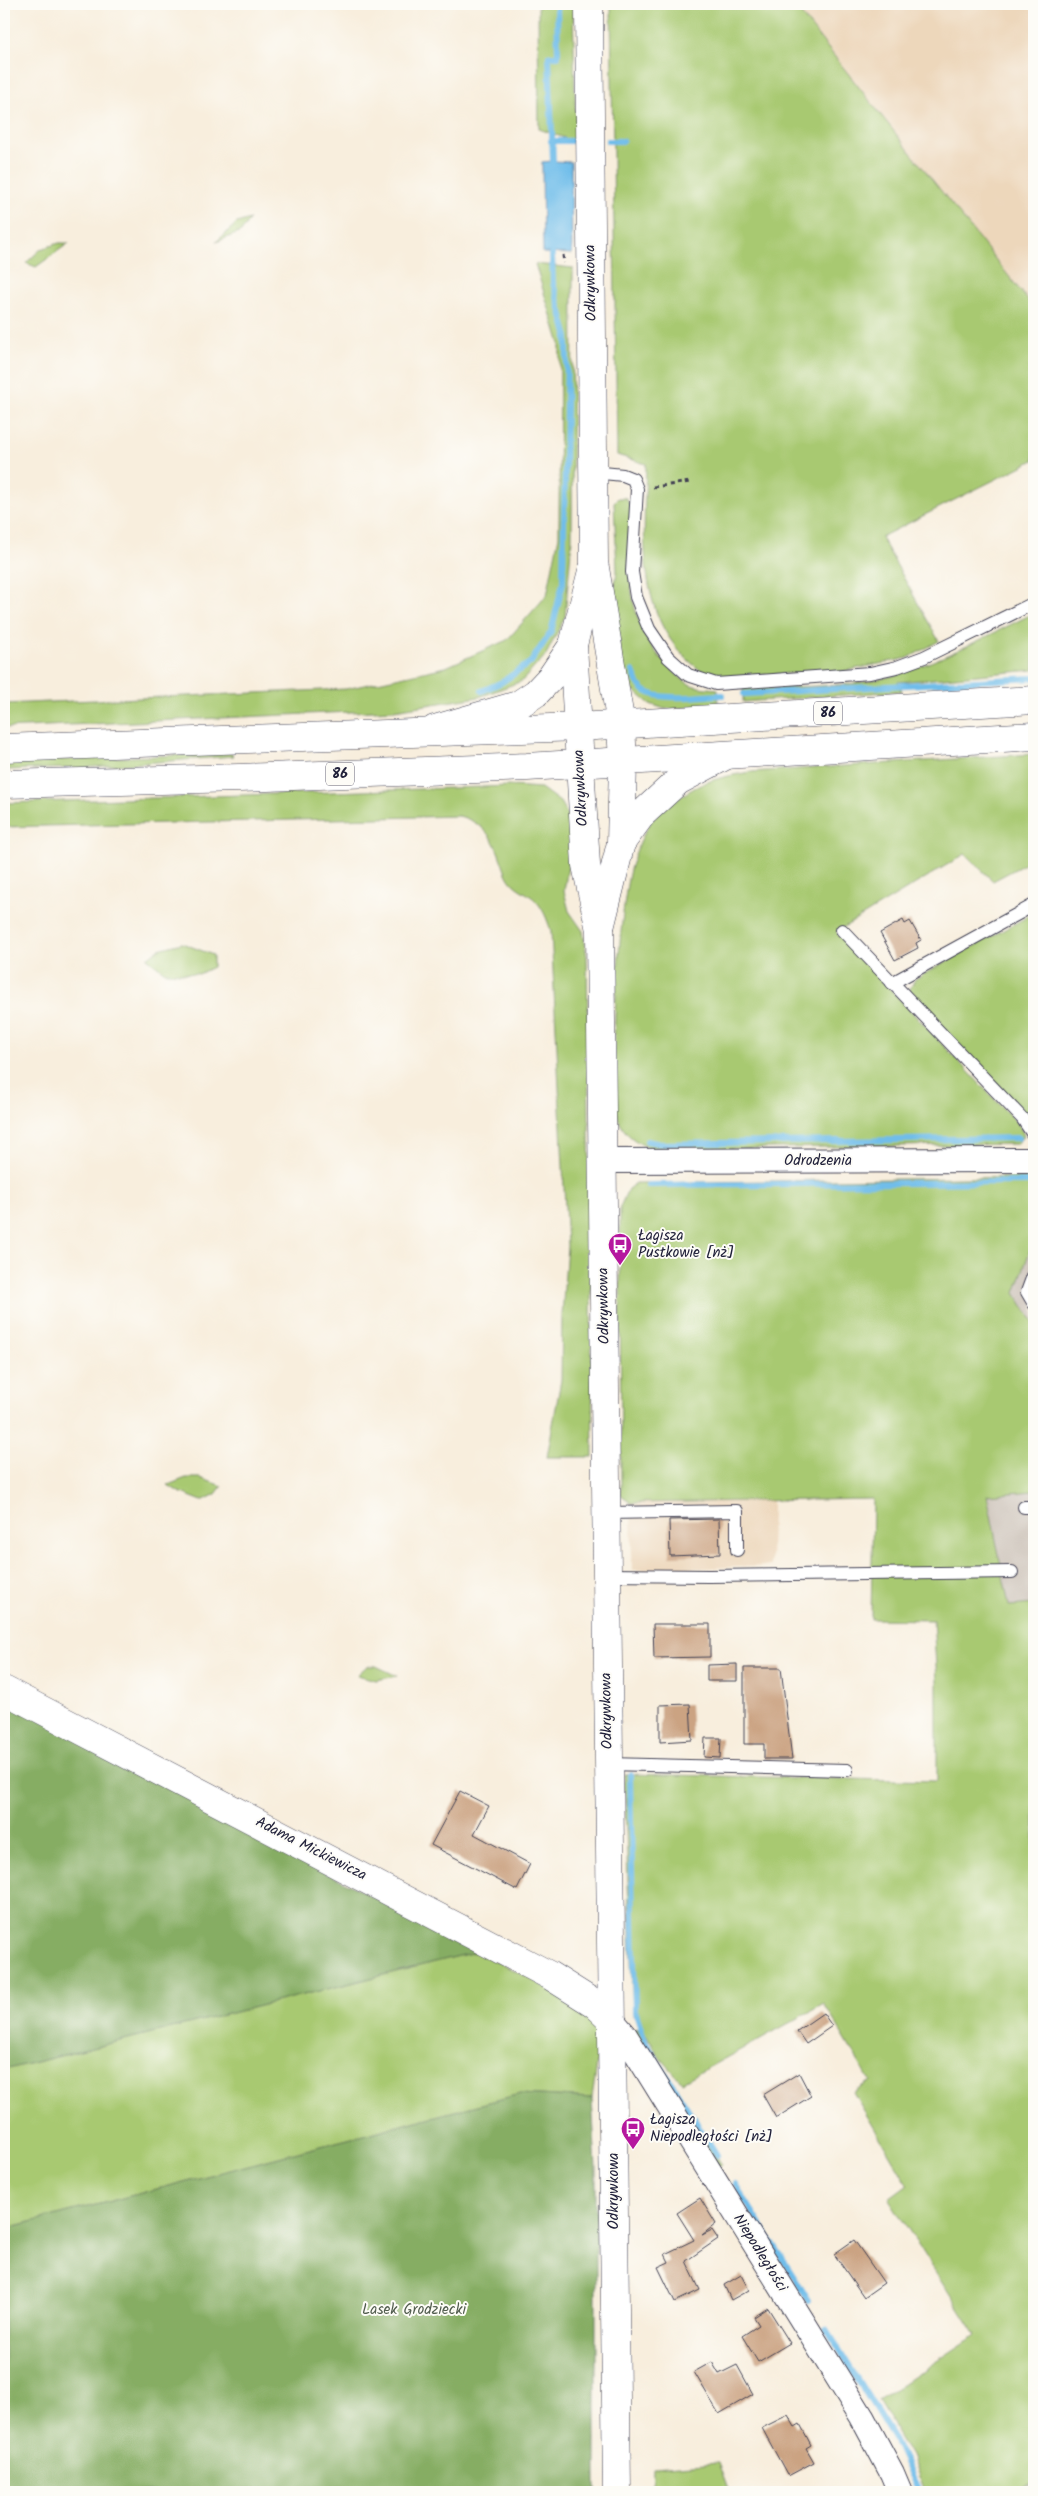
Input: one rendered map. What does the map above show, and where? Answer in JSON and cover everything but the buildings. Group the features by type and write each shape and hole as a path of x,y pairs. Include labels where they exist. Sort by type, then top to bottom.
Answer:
{"main road":[{"name":"Odkrywkowa","path":"589,4 594,562 621,725 623,762 622,843 600,930"},
{"name":"Odkrywkowa","path":"594,562 573,644 586,865 600,930 617,2492"},
{"name":"Odkrywkowa","path":"422,733 518,704 536,693 552,676 573,644"},
{"name":"86","path":"4,748 621,725 1034,700"},
{"name":"86","path":"4,784 239,778 623,762 1034,736"},
{"name":"Odkrywkowa","path":"622,843 642,814 678,781 725,756"},
{"name":"Adama Mickiewicza","path":"4,1690 549,1975 595,2004 611,2019"}],"street":[{"name":"Odrodzenia","path":"602,1161 1034,1160"},
{"name":"Niepodległości","path":"611,2019 625,2035 862,2418 892,2473 900,2492"}],"lane":[{"path":"593,472 623,474 633,479 637,489 632,572 636,597 649,629 668,657 688,675 716,684 870,673 897,668 924,657 1034,603"},
{"path":"892,983 1034,905"},
{"path":"842,930 1022,1118 1034,1136"},
{"path":"1034,1273 1027,1292 1034,1304"},
{"path":"606,1513 737,1511 737,1550"},
{"path":"606,1575 709,1576 1012,1572"},
{"path":"608,1764 847,1770"}],"path":[{"path":"563,255 564,263"},
{"path":"637,489 690,482"}],"shaded area":[{"path":"793,4 1034,4 1034,308"},
{"path":"1034,1239 1034,1323 1015,1293"},
{"path":"1034,1491 1034,1604 1009,1606 987,1494"},
{"path":"772,1501 771,1566 632,1570 631,1503"},
{"path":"1034,2481 1034,2492 1011,2492"}],"green space":[{"path":"538,4 573,4 576,142 539,129"},
{"path":"611,4 793,4 1034,308 1034,460 881,537 939,641 908,658 845,671 711,677 686,658 668,635 656,610 645,554 646,464 617,455"},
{"path":"250,219 241,232 216,242 237,223"},
{"path":"59,243 69,243 36,267 26,263 41,249"},
{"path":"535,264 573,268 572,539 565,617 546,655 522,681 479,697 394,710 4,728 4,704 346,689 446,667 507,640 547,595 559,536 560,344"},
{"path":"618,498 626,498 630,508 630,576 635,607 645,635 665,663 684,680 694,686 718,689 718,706 665,709 650,704 633,690 621,664 614,591 617,571 614,502"},
{"path":"1034,613 1034,670 898,682 902,691 743,702 743,688 840,685 895,675 948,655"},
{"path":"231,753 234,756 80,768 4,770 4,762"},
{"path":"1034,754 1034,859 993,881 965,854 836,932 1019,1125 1024,1135 1017,1144 653,1150 627,1134 621,1125 616,1107 614,1077 614,1040 619,956 631,866 644,833 658,813 684,794 701,785 750,772"},
{"path":"511,786 541,788 560,802 570,819 571,848 564,891 569,911 583,931 587,957 593,1457 547,1457 561,1380 562,1316 567,1246 551,931 539,905 509,879 490,836 474,822 459,816 4,827 4,803"},
{"path":"1034,913 1034,1128 909,991 915,979"},
{"path":"182,943 213,955 213,967 199,974 165,972 147,958 159,949"},
{"path":"1034,1177 1034,1239 1015,1293 1034,1323 1034,1491 987,1495 1009,1606 1034,1604 1034,2481 1011,2492 925,2492 911,2456 878,2400 976,2335 889,2199 908,2185 853,2092 870,2081 824,2004 682,2082 660,2057 633,2014 624,1774 937,1781 937,1681 933,1620 871,1619 873,1499 631,1503 621,1496 620,1207 628,1189 636,1183"},
{"path":"186,1478 200,1478 222,1486 216,1494 202,1501 179,1492 168,1485"},
{"path":"367,1666 376,1666 397,1676 376,1680 357,1675"},
{"path":"4,1699 475,1952 4,2070"},
{"path":"475,1952 540,1984 588,2016 594,2026 597,2044 597,2062 592,2098 520,2094 4,2229 4,2070"},
{"path":"637,2028 722,2165 716,2168 633,2030"},
{"name":"Lasek Grodziecki","path":"520,2094 592,2098 596,2168 596,2492 4,2492 4,2229"},
{"path":"718,2463 729,2492 652,2492 653,2468"}],"water":[{"path":"542,162 571,162 572,254 543,253"}],"waterway":[{"path":"553,161 549,56 558,56 557,4"},
{"path":"551,141 571,141"},
{"path":"608,141 623,141"},
{"path":"482,691 502,682 531,662 551,632 563,583 567,334 553,283 552,254"},
{"path":"633,671 641,687 652,694 672,697 723,695"},
{"path":"744,694 1034,678"},
{"path":"647,1141 661,1144 1018,1138"},
{"path":"648,1185 1034,1182"},
{"path":"630,1775 635,2010 646,2043 717,2155"},
{"path":"735,2184 809,2301"},
{"path":"827,2330 894,2439 919,2492"}],"place":[{"name":"Łagisza Pustkowie [nż]","path":"620,1266"},
{"name":"Łagisza Niepodległości [nż]","path":"633,2150"}]}
